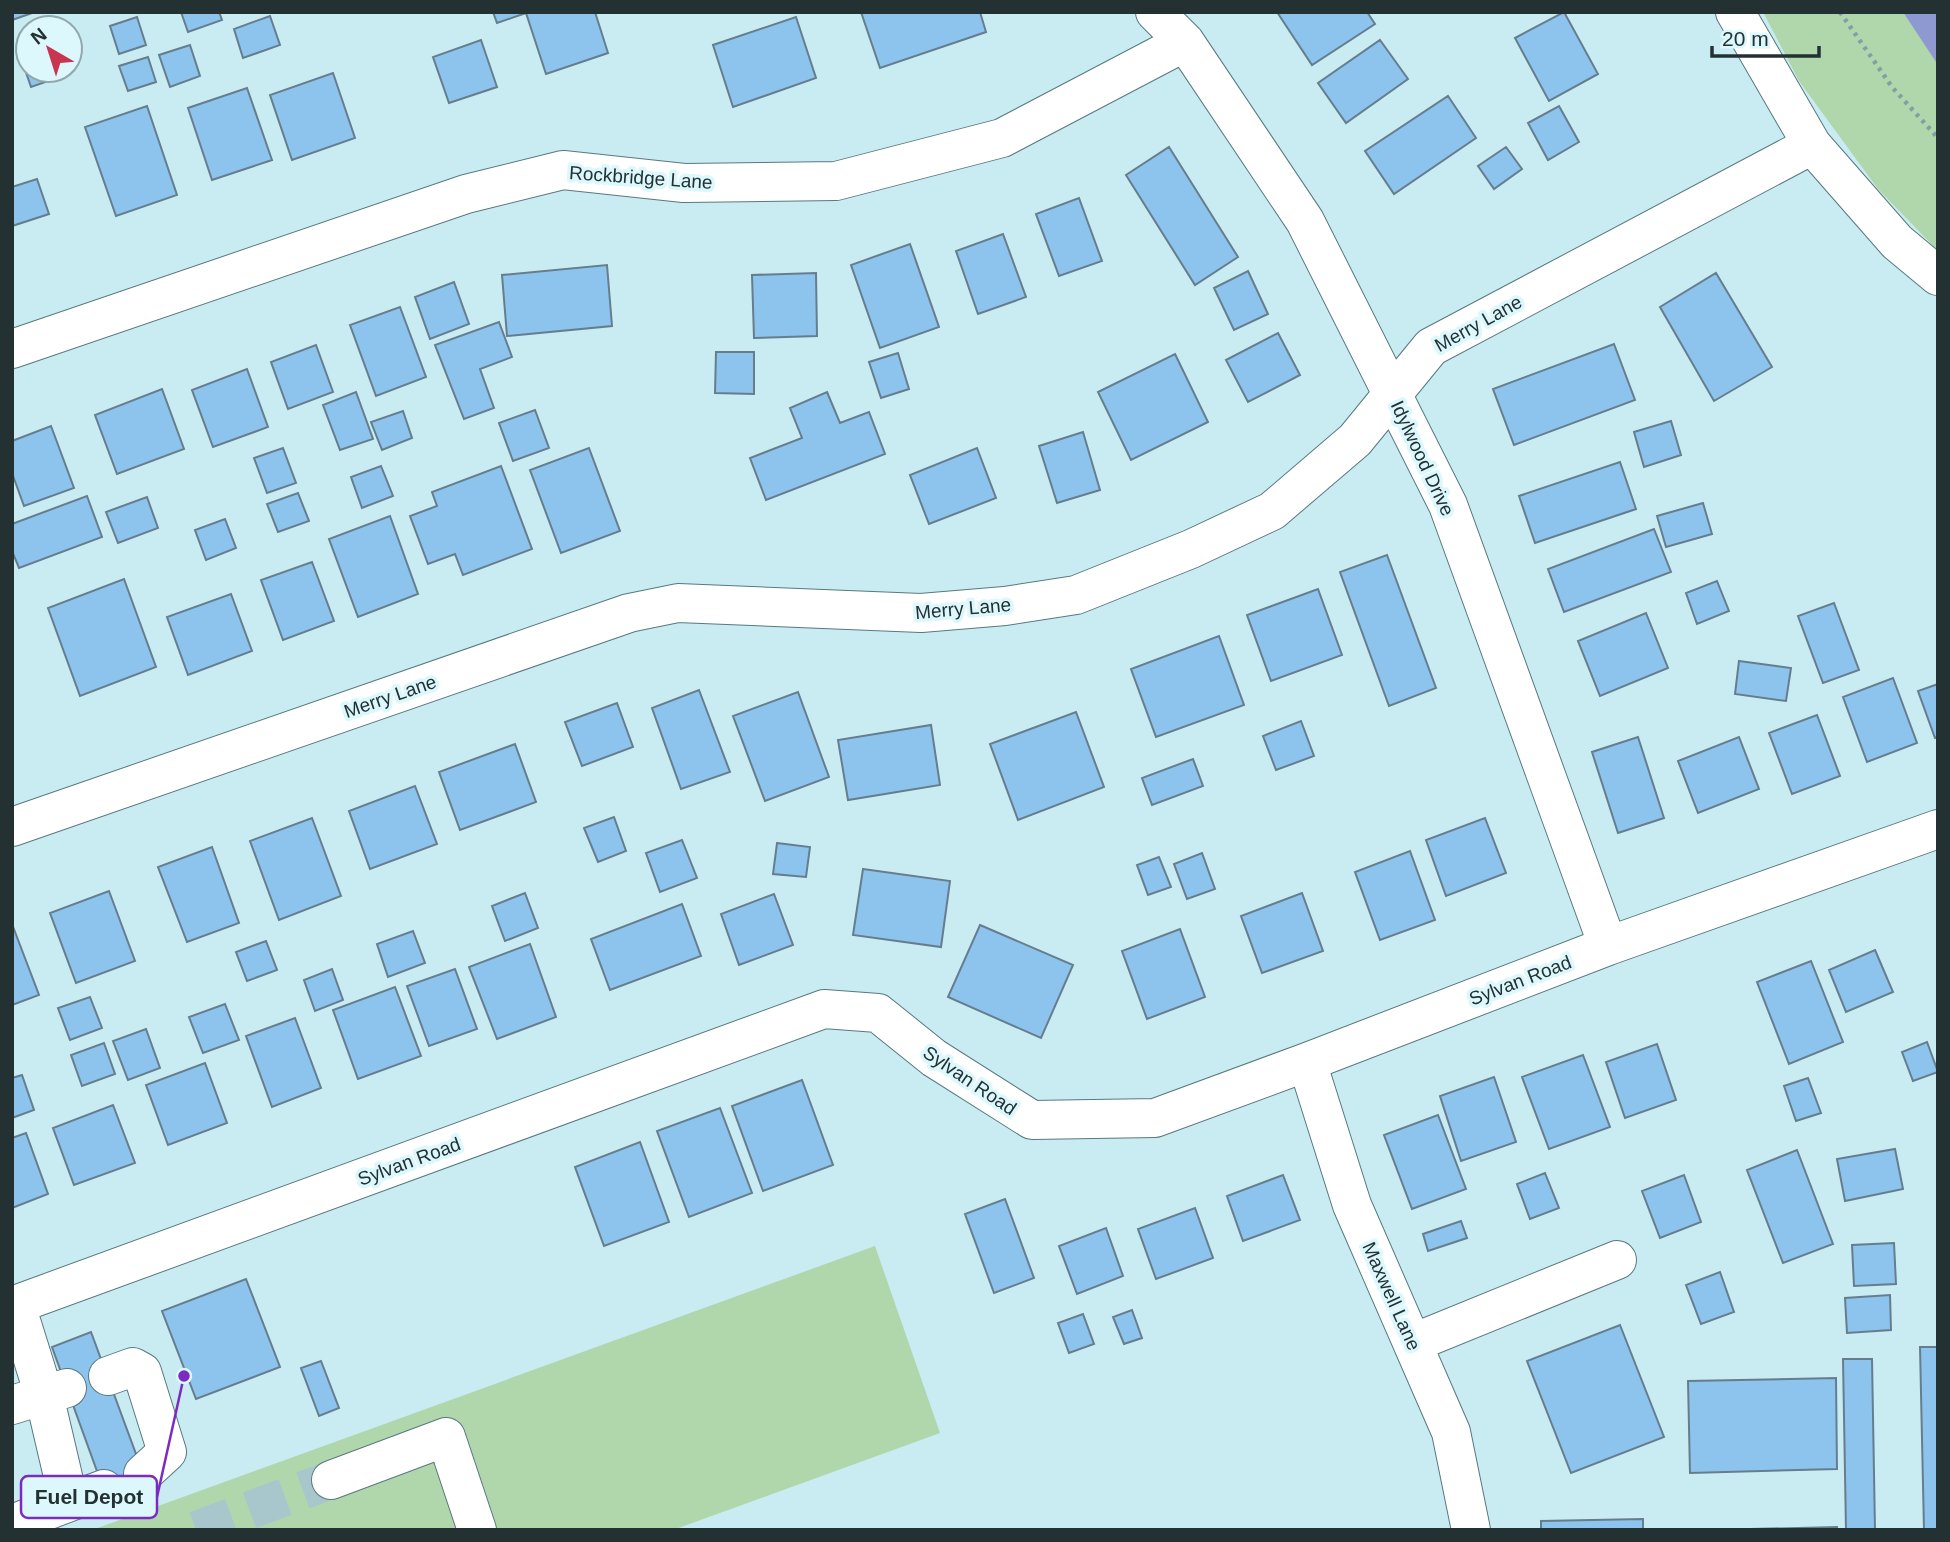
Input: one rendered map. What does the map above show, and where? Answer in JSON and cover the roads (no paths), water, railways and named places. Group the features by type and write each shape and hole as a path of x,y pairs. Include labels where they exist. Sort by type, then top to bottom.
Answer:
{"street":[{"name":"Idylwood Drive","path":"1156,12 1185,42 1305,221 1448,505 1608,946"},
{"path":"1735,12 1812,145 1897,242 1938,275"},
{"name":"Rockbridge Lane","path":"12,349 467,194 562,170 684,183 836,181 1002,138 1185,42"},
{"name":"Merry Lane","path":"12,827 629,613 678,603 921,613 1005,606 1076,595 1191,549 1272,511 1355,440 1431,347 1812,145"},
{"name":"Sylvan Road","path":"14,1306 824,1009 878,1013 934,1058 1032,1120 1155,1118 1608,946 1938,829"},
{"name":"Maxwell Lane","path":"1307,1062 1352,1205 1451,1432 1471,1530"},
{"path":"1413,1343 1617,1260"},
{"path":"12,1524 86,1496 41,1396 14,1306"},
{"path":"108,1376 133,1367 142,1372 167,1452 143,1474"},
{"path":"331,1480 446,1437 472,1528"}],"water":[{"path":"1903,12 1938,12 1938,65"}],"tunnel":[{"path":"196,1530 331,1480"}],"place":[{"name":"Fuel Depot","path":"184,1376"}]}
